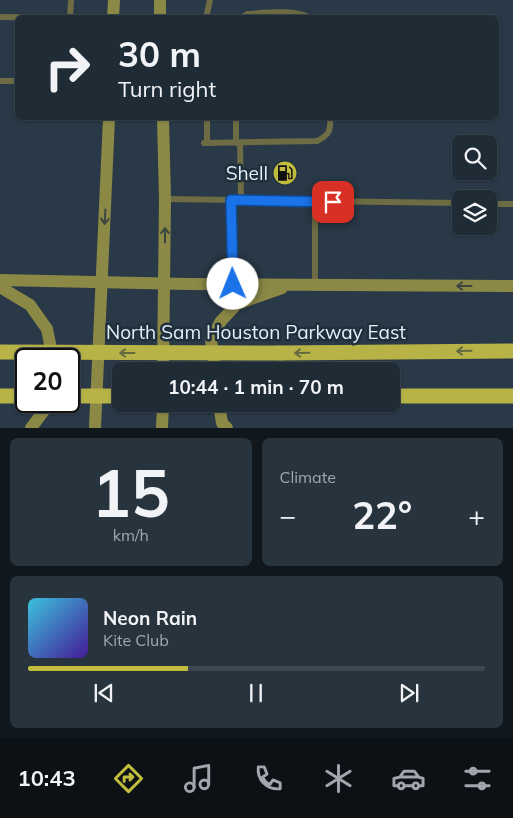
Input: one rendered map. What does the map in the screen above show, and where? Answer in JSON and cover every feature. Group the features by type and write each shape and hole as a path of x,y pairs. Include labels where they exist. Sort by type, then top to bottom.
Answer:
{"highway":[{"name":"North Sam Houston Parkway East","path":"0,352 280,353 513,350"},
{"path":"0,396 15,396"},
{"path":"80,396 112,396"},
{"path":"400,396 513,396"}],"main road":[{"path":"113,15 114,0"},
{"path":"160,0 160,15"},
{"path":"95,428 109,120"},
{"path":"163,120 165,199 163,362"},
{"path":"0,280 165,284 513,286"},
{"path":"214,362 211,340 221,321 237,304 291,285"},
{"path":"0,287 30,305 47,329 51,348"},
{"path":"162,428 163,412"},
{"path":"220,412 222,423 227,428"},
{"path":"31,428 42,413"}],"lane":[{"path":"70,15 71,0"},
{"path":"207,15 210,0"},
{"path":"246,15 283,13 305,15"},
{"path":"0,17 15,17"},
{"path":"0,81 15,81"},
{"path":"207,120 205,143 317,141 330,131 330,120"},
{"path":"236,120 241,200"},
{"path":"165,199 452,203"},
{"path":"231,200 233,284"},
{"path":"315,201 315,285"},
{"path":"497,204 513,204"}],"place":[{"name":"Shell","path":"285,173"}],"route":[{"path":"233,284 231,200 333,202"}]}
